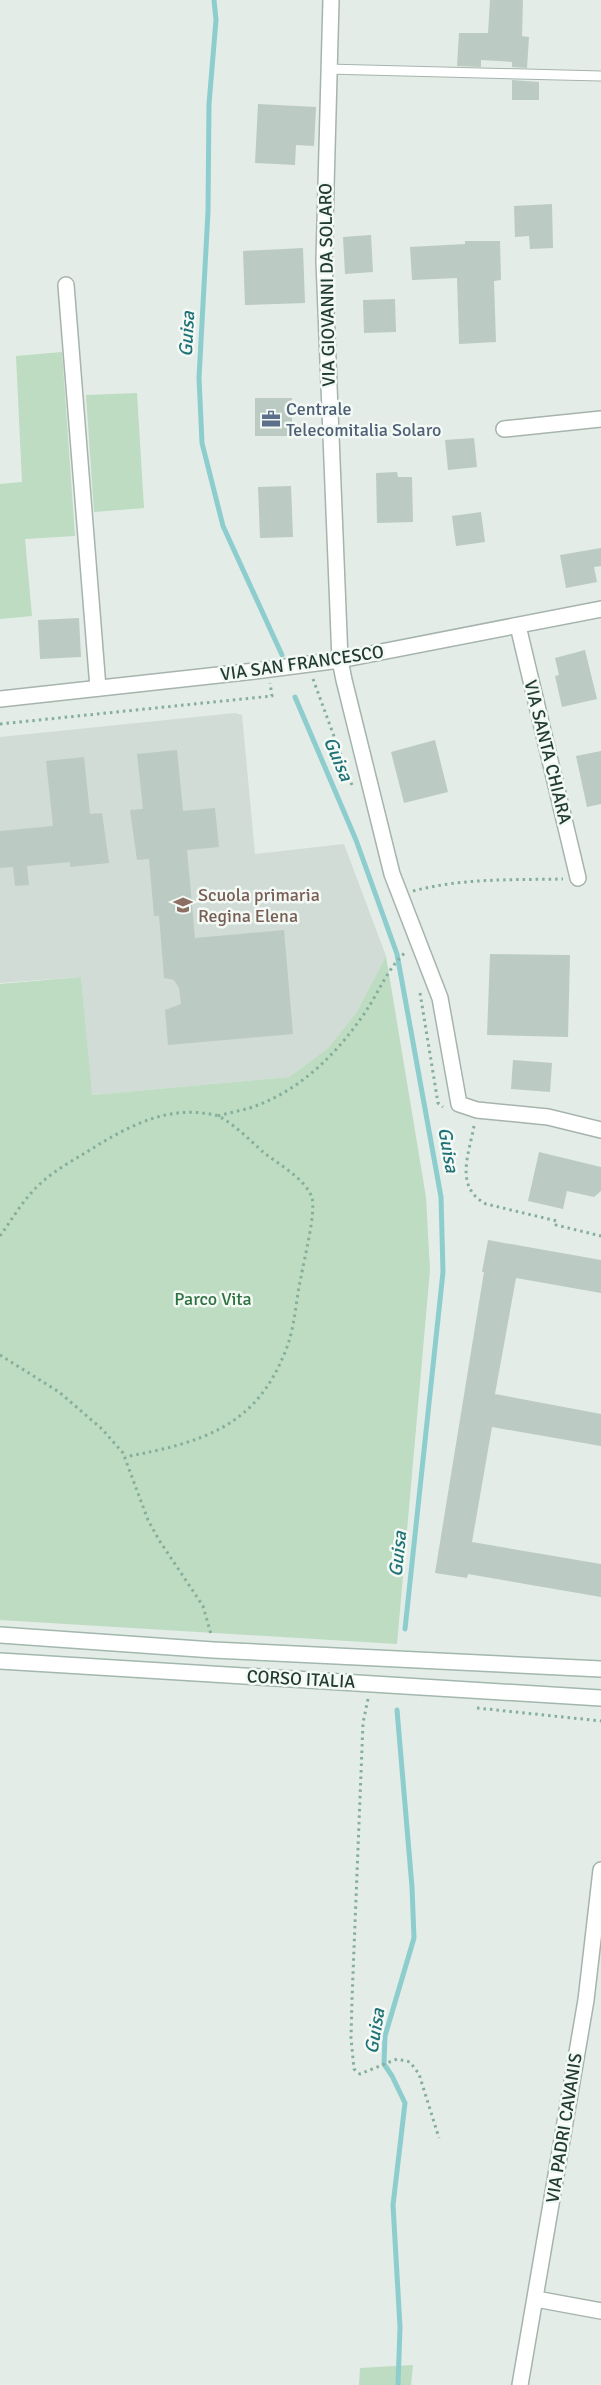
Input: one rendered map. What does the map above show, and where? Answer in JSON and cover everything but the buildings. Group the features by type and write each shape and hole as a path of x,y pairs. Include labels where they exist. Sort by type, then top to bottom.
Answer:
{"street":[{"name":"VIA GIOVANNI DA SOLARO","path":"330,0 324,261 340,660 398,895 440,998 451,1104"},
{"path":"66,285 98,688"},
{"path":"504,429 601,419"},
{"name":"VIA SAN FRANCESCO","path":"0,699 340,660 601,609"},
{"name":"VIA SANTA CHIARA","path":"518,626 578,878"},
{"path":"451,1104 477,1110 548,1117 601,1130"},
{"name":"CORSO ITALIA","path":"0,1635 213,1650 601,1669"},
{"name":"CORSO ITALIA","path":"0,1661 601,1698"},
{"name":"VIA PADRI CAVANIS","path":"520,2385 586,2000 601,1870"},
{"path":"536,2300 601,2311"}],"lane":[{"path":"328,69 601,76"}],"path":[{"path":"312,676 354,790"},
{"path":"0,724 272,696 270,679"},
{"path":"398,895 449,883 578,878"},
{"path":"402,944 406,957"},
{"path":"0,1236 26,1199 42,1182 120,1132 139,1122 180,1112 217,1116 257,1106 278,1096 318,1068 339,1048 359,1022 405,952"},
{"path":"417,986 438,1104 451,1104"},
{"path":"477,1110 465,1175 468,1186 480,1200 557,1221 556,1225 601,1236"},
{"path":"125,1457 177,1447 201,1439 238,1417 252,1406 266,1390 287,1346 309,1233 312,1199 302,1183 217,1116"},
{"path":"0,1355 60,1392 102,1429 125,1457 148,1520 159,1540 204,1606 210,1624 213,1650"},
{"path":"370,1683 363,1723 351,2038 354,2069 360,2074 397,2059 410,2062 419,2074 439,2138"}],"shaded area":[{"name":"Scuola primaria Regina Elena","path":"235,713 242,715 255,854 344,844 386,956 356,1013 328,1048 289,1077 91,1095 81,977 0,983 0,737"}],"green space":[{"path":"62,352 75,536 25,539 32,616 0,619 0,484 22,482 16,356"},
{"path":"137,393 144,508 94,512 86,395"},
{"name":"Parco Vita","path":"386,956 426,1197 430,1270 397,1644 0,1620 0,984 81,977 92,1095 289,1077 328,1048 356,1013"},
{"path":"413,2365 411,2385 359,2385 360,2368"}],"waterway":[{"name":"Guisa","path":"214,0 216,20 209,104 208,212 199,378 202,443 223,526 282,655"},
{"name":"Guisa","path":"295,697 356,840 397,954 441,1197 443,1272 405,1629"},
{"name":"Guisa","path":"397,1710 412,1887 414,1938 385,2036 384,2064 405,2103 393,2205 400,2327 398,2385"}],"place":[{"name":"Centrale Telecomitalia Solaro","path":"271,419"},
{"name":"Scuola primaria Regina Elena","path":"183,905"}]}
